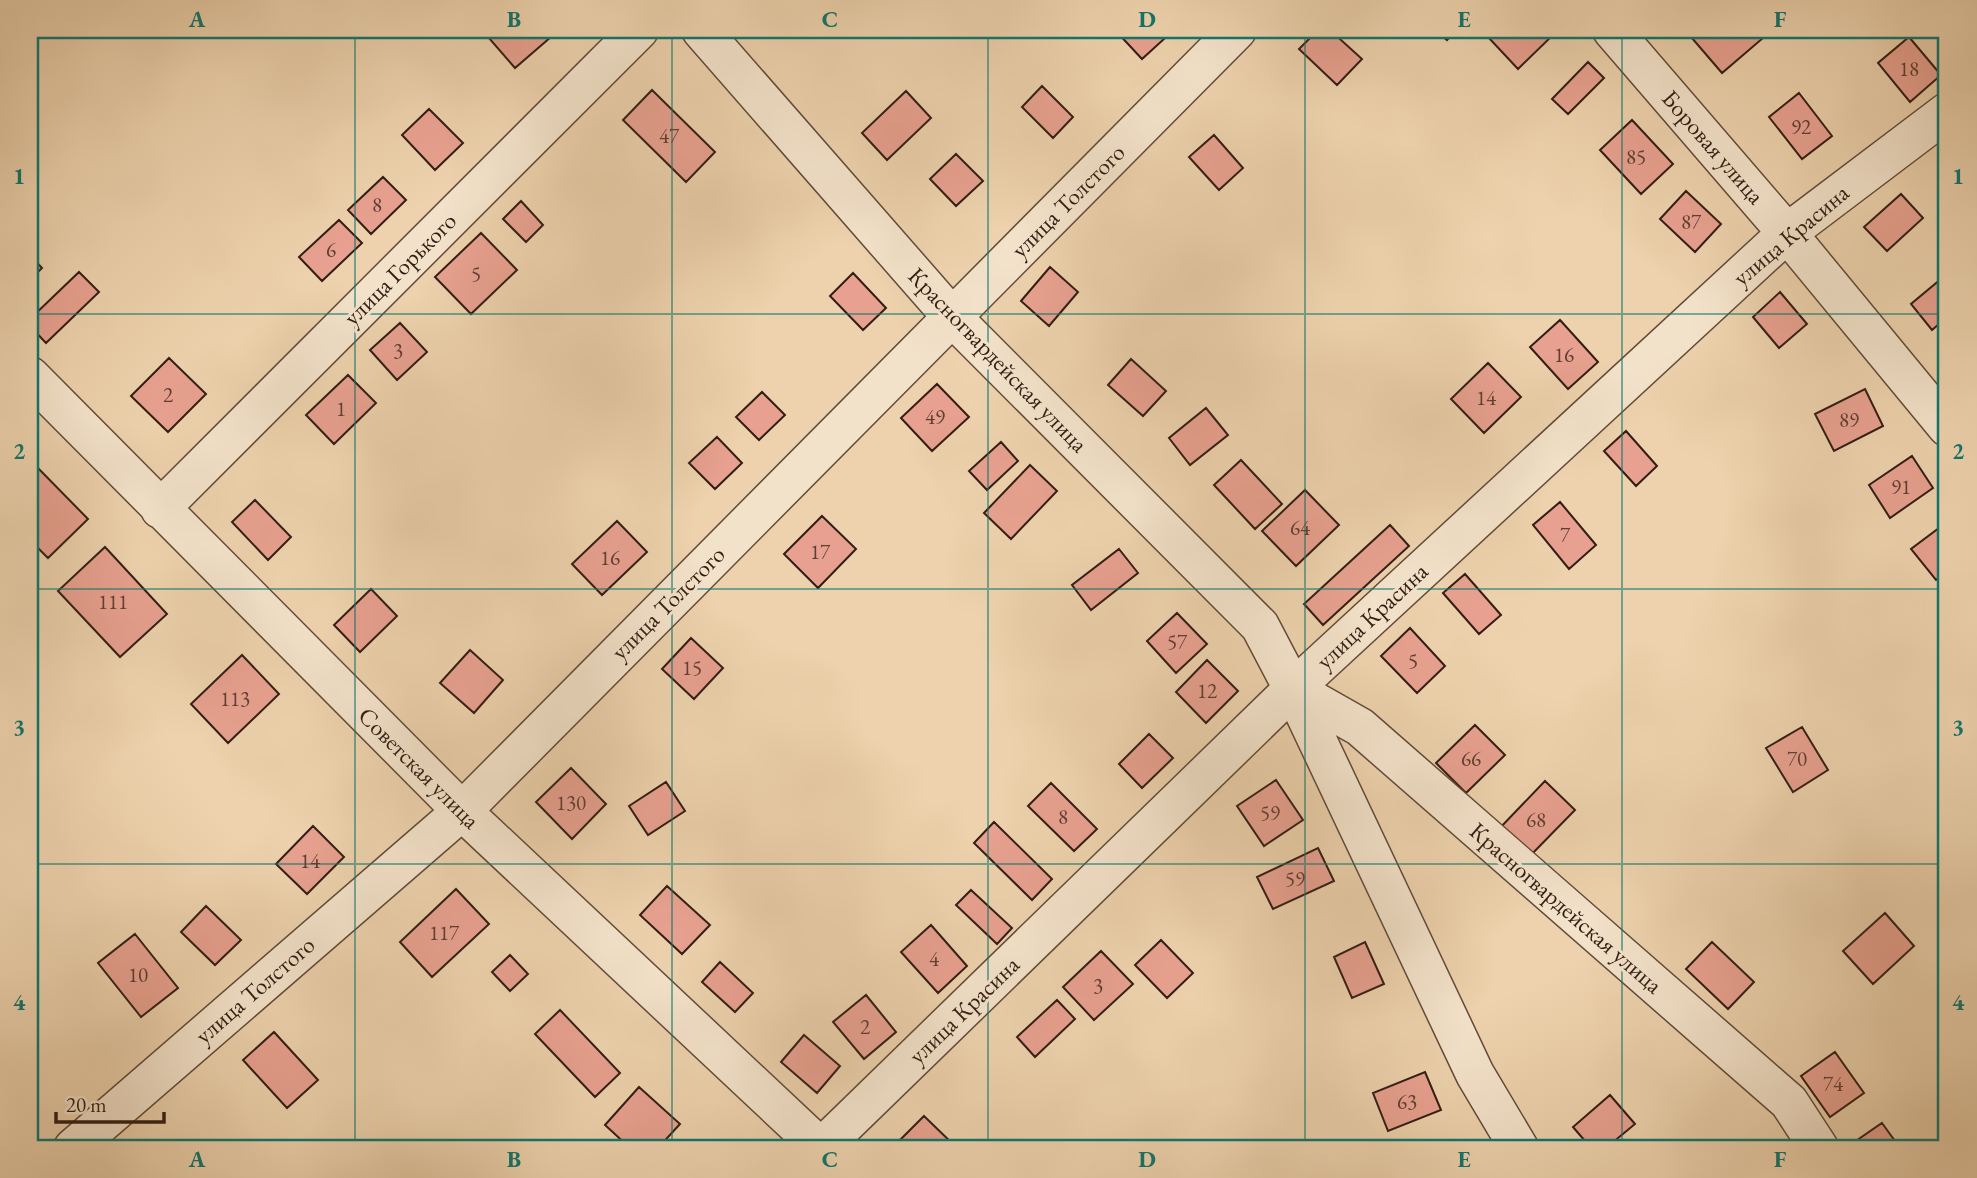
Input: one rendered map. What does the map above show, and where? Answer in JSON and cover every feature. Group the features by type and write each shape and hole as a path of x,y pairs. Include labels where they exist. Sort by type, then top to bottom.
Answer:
{"street":[{"name":"улица Горького","path":"160,509 639,30"},
{"name":"Красногвардейская улица","path":"701,30 952,317 1260,626 1293,689 1475,1074 1519,1148"},
{"name":"улица Толстого","path":"73,1148 461,811 1237,30"},
{"name":"Боровая улица","path":"1612,30 1787,233 1947,427"},
{"name":"улица Красина","path":"821,1148 1293,689 1787,233 1947,112"},
{"name":"Советская улица","path":"30,376 461,811 821,1148"},
{"name":"Красногвардейская улица","path":"1293,689 1360,727 1381,745 1789,1102 1819,1148"}],"building":[{"path":"482,30 559,30 515,68"},
{"path":"1115,30 1156,30 1164,39 1142,59"},
{"path":"1318,30 1330,30 1362,59 1337,85 1299,49"},
{"path":"1435,30 1456,30 1447,40"},
{"path":"1498,30 1552,30 1555,33 1518,69 1489,38"},
{"path":"1685,30 1756,30 1763,38 1722,73"},
{"path":"1909,37 1941,75 1910,102 1878,63"},
{"path":"1588,62 1604,78 1568,114 1552,99"},
{"path":"1042,86 1073,117 1053,138 1022,107"},
{"path":"652,90 715,152 686,182 623,120"},
{"path":"906,91 931,118 887,160 862,133"},
{"path":"1799,93 1832,136 1802,159 1769,117"},
{"path":"429,109 463,143 435,170 402,135"},
{"path":"1632,120 1673,164 1641,194 1600,150"},
{"path":"1214,135 1243,168 1219,190 1189,157"},
{"path":"956,154 983,181 956,206 930,179"},
{"path":"383,177 406,200 371,234 348,210"},
{"path":"1686,191 1721,224 1695,252 1660,219"},
{"path":"1901,194 1923,218 1887,251 1864,227"},
{"path":"521,201 543,225 526,242 503,219"},
{"path":"339,220 362,243 322,281 299,257"},
{"path":"481,233 517,270 471,314 435,277"},
{"path":"30,255 42,268 30,280"},
{"path":"1050,267 1078,292 1049,326 1021,301"},
{"path":"79,272 99,292 46,343 30,326 30,319"},
{"path":"853,273 886,308 863,330 830,296"},
{"path":"1947,274 1947,317 1932,330 1911,304"},
{"path":"1780,292 1807,324 1779,348 1753,317"},
{"path":"1560,320 1598,362 1568,389 1530,347"},
{"path":"400,323 427,352 397,380 370,350"},
{"path":"169,358 206,394 168,432 131,396"},
{"path":"1131,359 1166,391 1143,416 1108,385"},
{"path":"1488,363 1521,397 1484,433 1451,399"},
{"path":"348,375 376,403 334,444 306,415"},
{"path":"937,384 969,417 932,451 901,418"},
{"path":"1865,389 1883,426 1834,451 1815,414"},
{"path":"762,392 785,415 759,440 736,417"},
{"path":"1206,408 1228,435 1190,465 1169,438"},
{"path":"1626,431 1657,466 1636,486 1604,451"},
{"path":"717,437 742,463 715,489 689,463"},
{"path":"1001,442 1018,461 987,490 969,471"},
{"path":"1912,456 1933,488 1890,518 1869,485"},
{"path":"1241,460 1282,504 1255,529 1214,485"},
{"path":"33,463 88,519 48,558 30,540 30,466"},
{"path":"1030,465 1057,491 1011,539 984,513"},
{"path":"1305,490 1339,525 1296,566 1262,531"},
{"path":"255,500 291,537 268,560 232,522"},
{"path":"1560,502 1596,545 1569,569 1533,525"},
{"path":"822,516 856,549 818,588 784,554"},
{"path":"617,521 647,552 602,595 572,564"},
{"path":"1947,522 1947,572 1936,580 1911,549"},
{"path":"1390,525 1409,546 1323,625 1304,604"},
{"path":"105,547 167,614 120,657 58,591"},
{"path":"1119,549 1138,573 1091,610 1072,585"},
{"path":"1465,574 1501,615 1479,634 1443,593"},
{"path":"371,589 397,616 360,652 334,625"},
{"path":"1177,613 1207,644 1176,673 1147,641"},
{"path":"1410,628 1445,666 1417,693 1381,656"},
{"path":"691,638 723,668 694,699 662,669"},
{"path":"470,650 503,680 474,713 440,683"},
{"path":"242,655 279,694 228,743 191,704"},
{"path":"1207,660 1238,691 1206,723 1176,692"},
{"path":"1475,725 1505,755 1466,793 1436,763"},
{"path":"1802,727 1828,770 1793,792 1766,748"},
{"path":"1149,734 1173,758 1142,788 1119,764"},
{"path":"571,768 606,804 572,839 536,802"},
{"path":"1276,780 1303,820 1264,846 1237,806"},
{"path":"1545,781 1575,810 1526,860 1497,831"},
{"path":"666,782 685,811 648,835 629,806"},
{"path":"1051,783 1097,829 1074,851 1028,806"},
{"path":"994,822 1052,879 1032,900 974,843"},
{"path":"313,826 344,857 307,894 276,864"},
{"path":"1318,848 1334,881 1273,909 1257,877"},
{"path":"667,886 710,925 682,954 640,915"},
{"path":"456,889 489,924 432,977 400,942"},
{"path":"971,890 1012,928 997,944 956,905"},
{"path":"206,906 241,940 215,965 181,932"},
{"path":"1885,913 1914,946 1873,984 1843,951"},
{"path":"931,925 967,966 938,993 901,952"},
{"path":"135,934 178,988 141,1017 98,963"},
{"path":"1161,940 1193,973 1167,998 1135,965"},
{"path":"1365,942 1384,984 1352,998 1334,957"},
{"path":"1712,942 1754,982 1728,1009 1686,969"},
{"path":"1101,951 1133,984 1094,1020 1063,987"},
{"path":"510,955 528,974 510,991 492,972"},
{"path":"720,962 753,993 735,1012 702,982"},
{"path":"866,995 896,1032 864,1059 833,1022"},
{"path":"1057,1000 1075,1019 1035,1057 1017,1037"},
{"path":"560,1010 620,1073 595,1097 535,1034"},
{"path":"274,1032 318,1080 287,1108 243,1060"},
{"path":"804,1035 840,1066 817,1093 781,1062"},
{"path":"1835,1052 1864,1093 1830,1117 1801,1076"},
{"path":"1425,1072 1441,1110 1388,1131 1373,1093"},
{"path":"30,1079 37,1087 30,1093"},
{"path":"639,1087 680,1124 658,1148 630,1148 605,1125"},
{"path":"1610,1095 1635,1124 1606,1148 1591,1148 1573,1127"},
{"path":"924,1116 957,1148 899,1148 895,1145"},
{"path":"1882,1123 1900,1148 1852,1148 1850,1145"}]}
